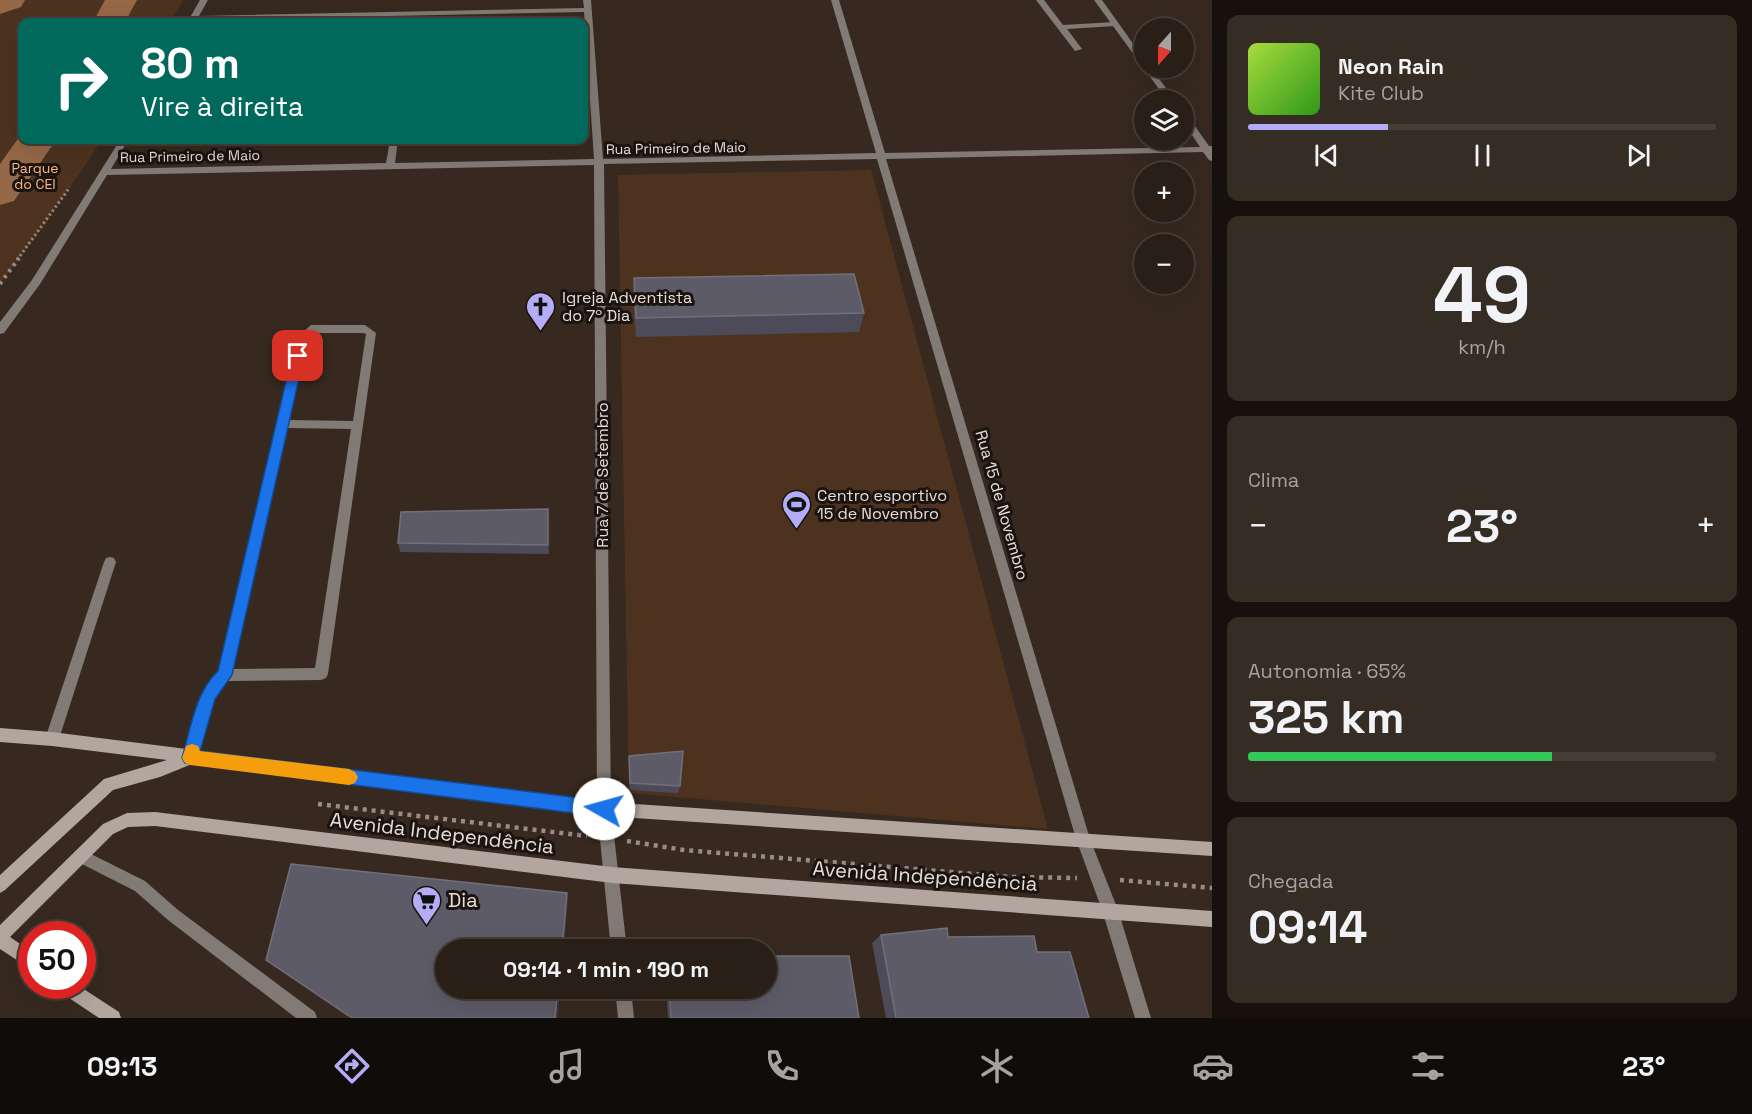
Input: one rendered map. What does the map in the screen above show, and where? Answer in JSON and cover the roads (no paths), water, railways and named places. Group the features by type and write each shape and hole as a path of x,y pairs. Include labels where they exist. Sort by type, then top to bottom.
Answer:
{"main road":[{"path":"0,735 51,739 604,809 1083,838 1212,849"},
{"path":"0,885 109,784 160,770 190,758"},
{"name":"Avenida Independência","path":"0,938 108,829 127,820 155,819 612,875 1212,919"},
{"path":"0,938 18,952"},
{"path":"85,999 113,1018"}],"street":[{"path":"193,18 204,0"},
{"name":"Rua 7 de Setembro","path":"587,0 599,163 604,809 618,939"},
{"name":"Rua 15 de Novembro","path":"835,0 1083,838 1110,910 1143,1018"},
{"path":"1040,0 1078,49"},
{"path":"1098,0 1134,50"},
{"path":"432,18 588,10"},
{"path":"1061,27 1115,24"},
{"path":"1194,130 1209,149 1212,158"},
{"path":"0,330 36,282 122,144"},
{"path":"390,166 393,144"},
{"name":"Rua Primeiro de Maio","path":"105,172 882,158 1209,149"},
{"path":"190,758 207,698 214,685 224,675 303,336 311,330 365,329 371,333 321,674 224,675"},
{"path":"282,424 358,425"},
{"path":"51,739 110,562"},
{"path":"81,856 140,886 173,915 309,1018"},
{"path":"624,999 626,1018"}],"waterway":[{"path":"0,4 9,0"},
{"path":"111,18 121,0"},
{"path":"0,192 34,144"}],"place":[{"name":"Igreja Adventista do 7º Dia","path":"541,332"},
{"name":"Centro esportivo 15 de Novembro","path":"796,530"},
{"name":"Dia","path":"427,926"}],"park label":[{"name":"Parque do CEI","path":"35,176"}]}
